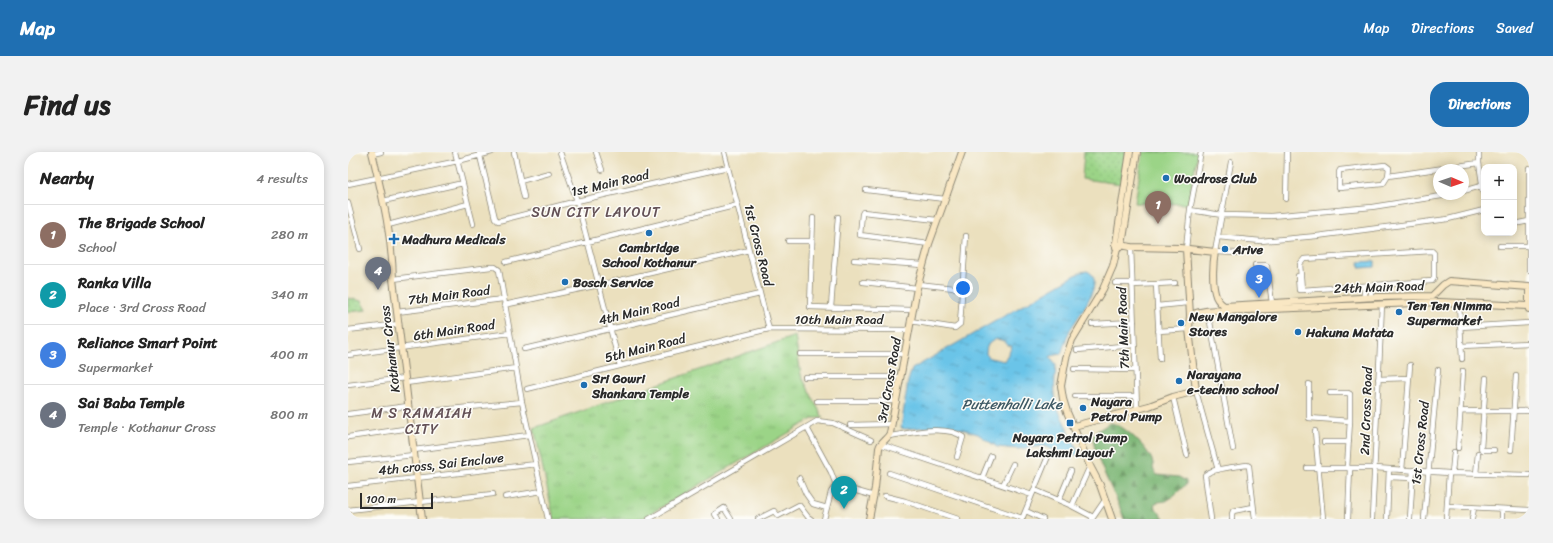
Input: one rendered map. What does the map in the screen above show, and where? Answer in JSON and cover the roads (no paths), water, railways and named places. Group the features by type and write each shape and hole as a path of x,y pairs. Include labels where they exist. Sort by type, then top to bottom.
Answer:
{"street":[{"path":"372,153 381,152"},
{"path":"455,152 473,224"},
{"path":"348,184 458,161 480,153 492,152"},
{"path":"514,152 524,197"},
{"path":"560,152 577,201 620,366"},
{"path":"596,152 602,170"},
{"path":"724,152 728,167"},
{"path":"854,260 923,265 937,220 962,152"},
{"path":"1118,246 1130,152"},
{"path":"1112,519 1100,485 1090,466 1063,399 1061,386 1066,358 1072,340 1103,289 1113,266 1137,152"},
{"path":"1201,152 1190,210 1186,248 1188,304 1190,315 1189,329 1196,390 1218,470"},
{"path":"1286,198 1287,152"},
{"path":"1479,152 1481,176"},
{"name":"Kothanur Cross","path":"372,153 392,248 393,279 422,519"},
{"name":"1st Main Road","path":"480,153 495,218 498,222 577,201 728,167"},
{"path":"1222,309 1215,294 1214,259 1231,162"},
{"path":"1388,176 1389,168 1385,165 1340,170 1339,188 1383,184 1388,176 1479,163"},
{"name":"1st Cross Road","path":"728,167 769,329"},
{"path":"1529,168 1529,270"},
{"path":"520,181 549,173"},
{"path":"383,201 463,183"},
{"path":"1469,190 1481,186"},
{"path":"866,190 945,199"},
{"path":"1190,210 1222,215 1271,216 1372,207 1433,197"},
{"path":"348,203 360,250"},
{"path":"388,225 468,204"},
{"path":"506,262 738,205"},
{"path":"1218,237 1261,241 1448,219 1481,211"},
{"path":"929,244 867,237 859,234 863,212 937,220"},
{"path":"831,307 838,217"},
{"path":"814,218 809,305 811,307 912,310"},
{"path":"1517,223 1529,221"},
{"path":"910,320 955,328 960,324 966,236"},
{"path":"788,241 812,241"},
{"path":"1118,246 1186,248 1206,252 1237,253"},
{"path":"1500,246 1529,246"},
{"name":"7th Main Road","path":"1130,247 1137,408"},
{"path":"504,305 599,285 749,250"},
{"path":"1298,276 1299,290 1302,290 1364,286 1432,281 1434,278 1434,251 1304,259 1300,264 1302,290"},
{"path":"1255,264 1267,266 1272,303"},
{"name":"3rd Cross Road","path":"880,444 890,436 910,320 923,265"},
{"path":"393,279 495,267 498,270 522,402 548,519"},
{"name":"24th Main Road","path":"1190,315 1197,312 1272,303 1432,296 1448,281 1529,287"},
{"path":"863,282 963,290"},
{"path":"1115,283 1175,283"},
{"path":"1156,284 1160,359"},
{"path":"1371,285 1371,298"},
{"path":"1364,286 1364,298"},
{"name":"4th Main Road","path":"524,349 611,330 760,294"},
{"path":"1529,294 1529,308"},
{"name":"7th Main Road","path":"397,312 503,299"},
{"name":"24th Main Road","path":"1222,309 1439,302 1529,308"},
{"path":"1459,303 1462,359"},
{"path":"1157,306 1188,304"},
{"name":"2nd Cross Road","path":"1372,519 1382,304"},
{"path":"1208,311 1233,449"},
{"path":"1092,324 1134,322"},
{"path":"1460,327 1529,323"},
{"path":"348,330 399,324"},
{"name":"10th Main Road","path":"769,329 909,330"},
{"name":"5th Main Road","path":"527,389 769,329"},
{"path":"1158,331 1189,329"},
{"name":"6th Main Road","path":"348,355 510,333"},
{"path":"1461,346 1529,343"},
{"path":"1077,350 1134,344"},
{"path":"800,354 905,354"},
{"path":"1402,470 1410,365"},
{"path":"348,384 405,380 516,368"},
{"path":"1074,370 1135,370"},
{"name":"1st Cross Road","path":"1424,519 1438,370"},
{"path":"1458,448 1463,371"},
{"path":"1511,450 1516,376"},
{"path":"805,377 901,377"},
{"path":"1378,379 1409,378"},
{"path":"1486,378 1481,450 1494,450"},
{"path":"1309,384 1309,418 1350,421"},
{"path":"1074,426 1196,390"},
{"path":"1330,393 1350,394 1348,519"},
{"path":"1075,396 1136,396"},
{"path":"1173,397 1187,455"},
{"path":"817,401 897,401"},
{"path":"409,413 522,402"},
{"path":"348,414 408,406"},
{"path":"1460,410 1484,412 1514,410 1529,411"},
{"path":"649,519 807,428 816,421 833,423 871,440"},
{"path":"850,425 892,424"},
{"path":"348,437 411,428"},
{"path":"807,428 831,472 836,486"},
{"path":"890,436 936,431 951,432 963,437 958,457"},
{"path":"1315,432 1323,519"},
{"path":"348,462 529,435"},
{"path":"1324,442 1349,442"},
{"path":"869,519 874,496 880,444 1032,495"},
{"path":"1446,519 1454,452"},
{"path":"1476,474 1478,453"},
{"path":"889,474 1022,519 1049,454"},
{"path":"982,478 991,456"},
{"name":"4th cross, Sai Enclave","path":"348,486 536,464"},
{"path":"1003,485 1013,464"},
{"path":"1211,519 1205,475 1218,470 1248,465 1255,519"},
{"path":"1072,506 1090,466"},
{"path":"1307,468 1375,468 1451,473 1529,475"},
{"path":"1387,519 1389,469"},
{"path":"1410,519 1413,470"},
{"path":"1059,500 1071,471"},
{"path":"1389,477 1413,478"},
{"path":"799,478 806,494 813,504 827,508"},
{"path":"836,486 874,496"},
{"path":"824,519 831,492 836,486"},
{"path":"1034,490 1072,506 1093,518 1106,500"},
{"path":"505,497 542,491"},
{"path":"348,510 493,494"},
{"path":"885,496 906,501 958,519"},
{"path":"758,519 774,511 778,516 798,505 808,517 812,519"},
{"path":"1447,506 1529,510"},
{"path":"1232,519 1232,512 1235,510 1253,507"},
{"path":"718,519 715,514 724,508 731,519"},
{"path":"1472,519 1474,508"},
{"path":"1502,509 1502,519"},
{"path":"1026,511 1043,519"}],"water":[{"path":"1375,261 1375,267 1360,268 1359,262"},
{"name":"Puttenhalli Lake","path":"1087,271 1093,275 1093,290 1070,330 1061,354 1051,356 1050,358 1056,365 1055,391 1057,406 1079,455 1064,455 1045,446 1018,449 997,447 978,434 958,428 943,426 901,428 908,381 912,369 1081,272","holes":["997,339 1005,341 1007,345 1012,346 1004,361 990,358 986,354 987,346 992,341"]}],"place":[{"name":"Woodrose Club","path":"1166,178"},
{"name":"The Brigade School","path":"1158,224"},
{"name":"Cambridge School Kothanur","path":"649,233"},
{"name":"Madhura Medicals","path":"394,239"},
{"name":"Arive","path":"1225,249"},
{"name":"Bosch Service","path":"565,282"},
{"name":"Sai Baba Temple","path":"378,290"},
{"name":"Reliance Smart Point","path":"1259,298"},
{"name":"Ten Ten Nimma Supermarket","path":"1399,312"},
{"name":"New Mangalore Stores","path":"1181,323"},
{"name":"Hakuna Matata","path":"1298,332"},
{"name":"Narayana e-techno school","path":"1179,381"},
{"name":"Sri Gowri Shankara Temple","path":"584,385"},
{"name":"Nayara Petrol Pump","path":"1083,408"},
{"name":"Nayara Petrol Pump Lakshmi Layout","path":"1070,423"},
{"name":"Ranka Villa","path":"844,509"}],"district":[{"name":"SUN CITY LAYOUT","path":"596,212"},
{"name":"M S RAMAIAH CITY","path":"422,422"}]}
